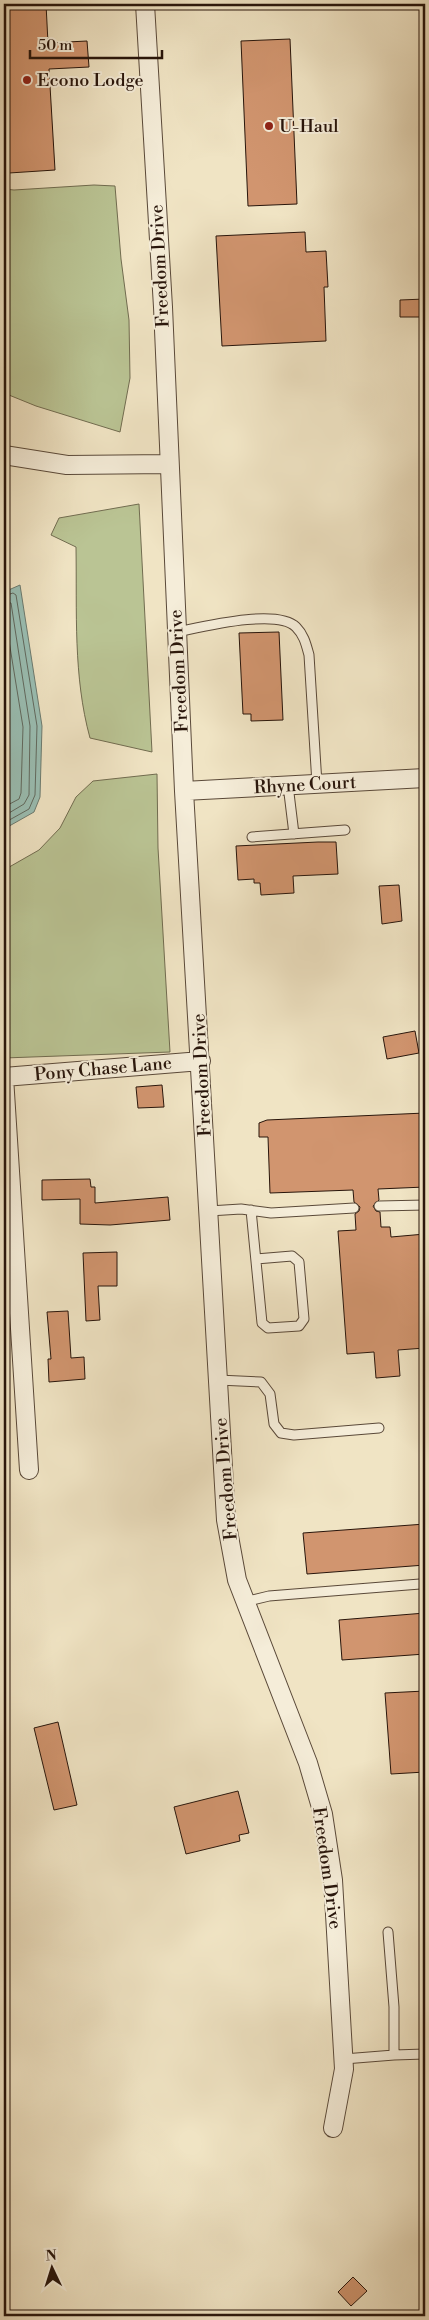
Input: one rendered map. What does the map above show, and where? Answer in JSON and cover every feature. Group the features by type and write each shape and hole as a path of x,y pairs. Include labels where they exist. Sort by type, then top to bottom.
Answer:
{"street":[{"name":"Freedom Drive","path":"145,4 163,307 184,791 210,1211 226,1520 237,1580 244,1602 308,1763 323,1814 332,1880 344,2058 344,2069 333,2128"},
{"path":"4,455 67,465 169,464"},
{"name":"Rhyne Court","path":"184,791 425,778"},
{"name":"Pony Chase Lane","path":"4,1077 201,1061"},
{"path":"4,1077 30,1470"}],"lane":[{"path":"177,632 238,620 274,619 295,625 304,638 309,655 316,784"},
{"path":"288,786 294,834"},
{"path":"252,837 346,830"},
{"path":"379,1206 425,1205"},
{"path":"210,1211 251,1210 271,1213 354,1208"},
{"path":"251,1210 262,1323 268,1328 299,1326 304,1319 299,1262 292,1256 256,1259"},
{"path":"218,1380 260,1382 270,1394 274,1424 281,1433 294,1435 379,1428"},
{"path":"244,1602 269,1596 420,1584"},
{"path":"388,1932 394,2007 394,2055"},
{"path":"344,2058 425,2054"}],"green space":[{"path":"94,185 115,186 121,259 129,320 130,378 120,432 36,406 4,393 4,189"},
{"path":"139,504 152,752 90,738 78,667 76,547 51,535 59,518"},
{"path":"157,774 158,848 170,1052 4,1058 4,870 39,850 60,828 76,797 93,781"}],"water":[{"path":"20,585 42,726 40,797 34,812 4,829 4,592"}],"building":[{"name":"Econo Lodge","path":"4,4 46,4 48,43 87,41 89,67 49,69 55,170 9,173 4,91"},
{"name":"U-Haul","path":"290,39 297,204 248,206 241,41"},
{"path":"305,232 306,252 326,251 328,287 324,287 326,341 222,346 216,236"},
{"path":"425,299 425,317 400,317 400,300"},
{"path":"279,632 283,720 251,721 251,714 243,714 239,633"},
{"path":"336,842 338,874 293,876 294,893 261,895 260,883 254,883 254,879 238,880 236,846"},
{"path":"399,885 402,921 382,924 379,886"},
{"path":"415,1031 419,1053 387,1059 383,1037"},
{"path":"162,1085 164,1107 138,1108 136,1087"},
{"path":"425,1113 425,1187 378,1189 379,1200 373,1206 376,1211 380,1212 381,1227 390,1227 391,1237 425,1234 425,1348 398,1350 400,1376 376,1378 374,1352 347,1354 338,1231 356,1230 355,1214 359,1211 360,1207 354,1202 353,1190 270,1193 268,1137 259,1137 259,1123 267,1120"},
{"path":"90,1179 91,1187 95,1187 95,1203 168,1197 170,1220 110,1225 80,1224 80,1199 42,1200 42,1180"},
{"path":"117,1252 117,1286 98,1286 100,1320 86,1321 83,1253"},
{"path":"68,1311 71,1358 84,1357 85,1379 49,1382 48,1359 51,1359 47,1312"},
{"path":"425,1524 425,1565 307,1574 303,1533"},
{"path":"425,1613 425,1654 342,1660 339,1620"},
{"path":"425,1691 425,1772 391,1774 385,1693"},
{"path":"58,1722 77,1805 54,1810 34,1728"},
{"path":"238,1791 249,1833 239,1835 240,1841 186,1854 174,1807"},
{"path":"353,2277 367,2291 351,2306 338,2292"}],"place":[{"name":"Econo Lodge","path":"27,80"},
{"name":"U-Haul","path":"269,126"}]}
